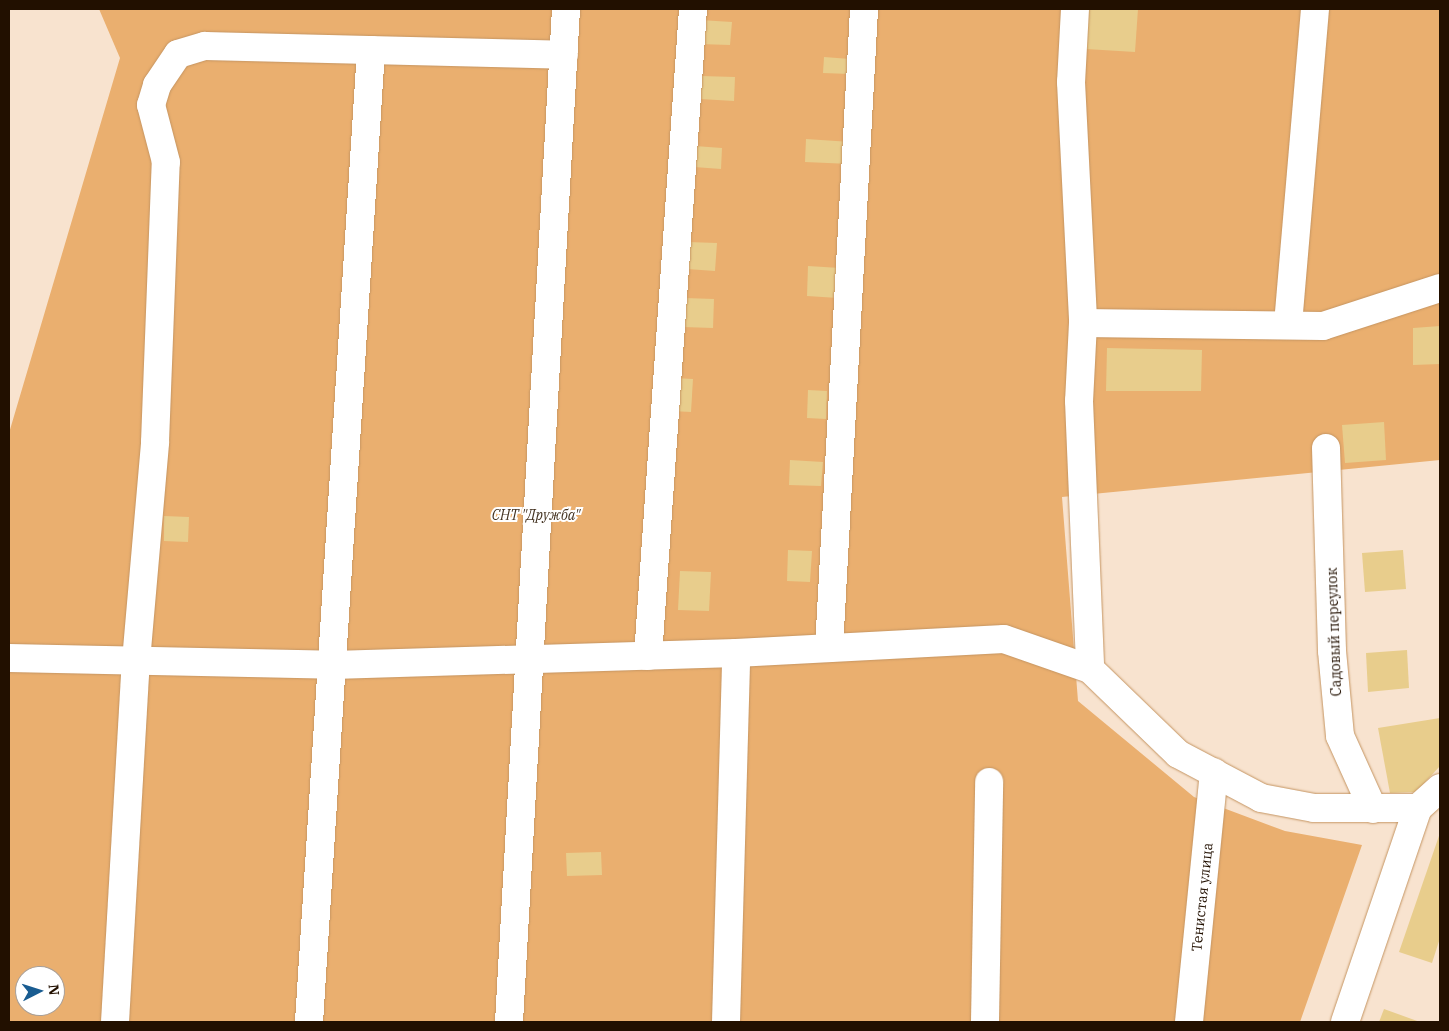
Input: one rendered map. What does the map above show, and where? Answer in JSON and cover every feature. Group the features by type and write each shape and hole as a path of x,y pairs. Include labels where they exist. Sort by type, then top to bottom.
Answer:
{"street":[{"path":"509,1022 531,659 566,9"},
{"path":"648,656 693,9"},
{"path":"829,648 864,9"},
{"path":"1075,9 1071,82 1083,323 1080,401 1090,669"},
{"path":"1288,324 1315,9"},
{"path":"115,1022 136,661 155,442 166,162 151,105 157,85 178,54 205,46 564,54"},
{"path":"309,1022 371,50"},
{"path":"1083,323 1288,324 1323,326 1440,288"},
{"name":"Садовый переулок","path":"1326,448 1332,651 1340,736 1373,809"},
{"path":"9,658 333,666 736,653 1004,639 1090,669 1178,754 1261,798 1314,808 1418,808"},
{"path":"726,1022 736,653"},
{"name":"Тенистая улица","path":"1189,1022 1214,772"},
{"path":"985,1022 989,782"},
{"path":"1345,1022 1418,808 1440,788"}],"green space":[{"name":"СНТ \"Дружба\"","path":"99,9 1440,9 1440,460 1062,497 1078,701 1194,797 1285,831 1362,845 1300,1022 9,1022 9,433 120,58"}],"building":[{"path":"1089,9 1138,9 1135,52 1086,49"},
{"path":"700,20 732,22 730,45 699,44"},
{"path":"824,57 850,59 850,74 823,73"},
{"path":"701,76 735,77 734,101 700,99"},
{"path":"806,139 851,142 850,164 805,162"},
{"path":"695,146 722,148 721,169 694,167"},
{"path":"688,242 717,243 715,271 687,269"},
{"path":"808,266 840,268 838,298 807,296"},
{"path":"685,298 714,299 713,328 683,327"},
{"path":"1440,326 1440,364 1413,365 1413,328"},
{"path":"1107,348 1202,350 1201,391 1106,391"},
{"path":"674,378 693,379 691,412 672,411"},
{"path":"808,390 827,391 826,419 807,418"},
{"path":"1384,422 1386,460 1345,463 1342,425"},
{"path":"790,460 823,462 821,486 789,485"},
{"path":"164,516 189,517 188,542 164,541"},
{"path":"788,550 812,551 810,582 787,581"},
{"path":"1403,550 1406,589 1365,592 1362,553"},
{"path":"680,571 711,572 709,611 678,610"},
{"path":"1407,650 1409,688 1368,692 1366,653"},
{"path":"1440,718 1440,766 1416,792 1390,793 1378,728"},
{"path":"1440,833 1440,938 1432,963 1399,952"},
{"path":"601,852 602,875 567,876 566,853"},
{"path":"1384,1009 1420,1022 1379,1022"}]}
